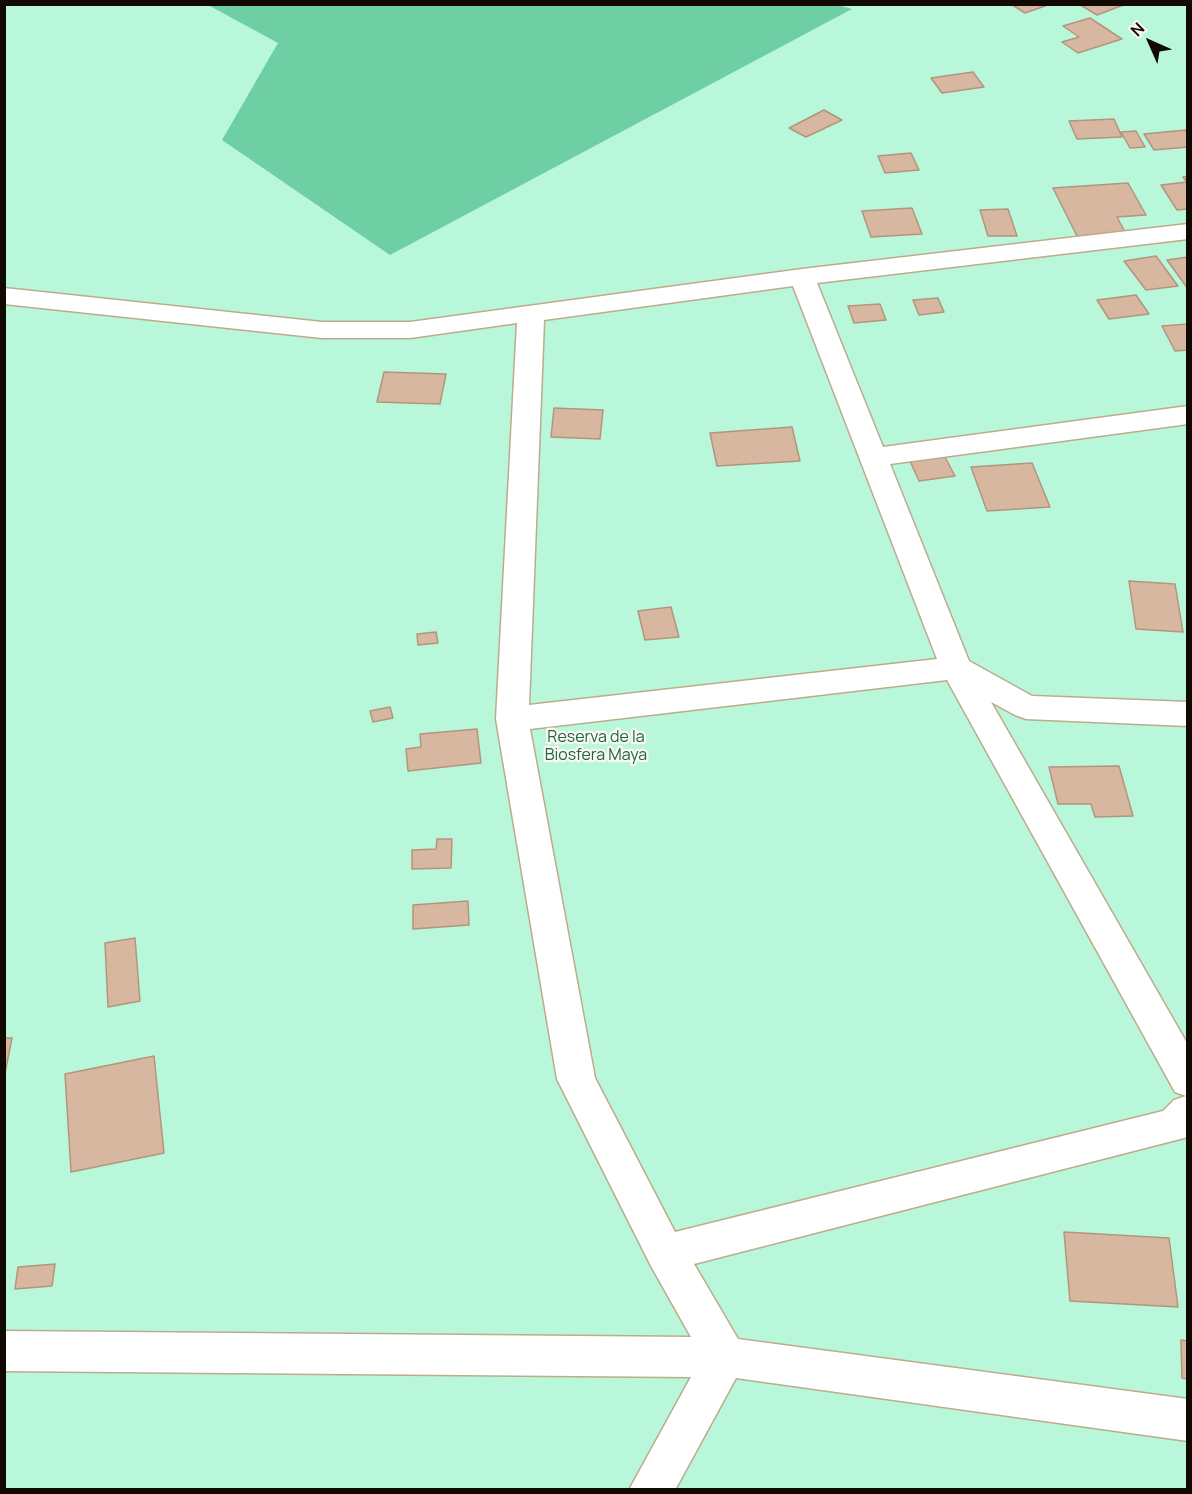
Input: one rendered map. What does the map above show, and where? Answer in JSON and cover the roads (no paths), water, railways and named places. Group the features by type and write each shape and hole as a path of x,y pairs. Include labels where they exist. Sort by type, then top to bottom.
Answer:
{"street":[{"path":"4,296 322,330 410,330 802,277 1188,231"},
{"path":"802,277 956,668 1188,1081"},
{"path":"531,312 512,719 576,1079 665,1253 725,1357"},
{"path":"873,458 1188,415"},
{"path":"512,719 956,668 1026,708 1188,714"},
{"path":"665,1253 1174,1125 1188,1112"},
{"path":"4,1351 725,1357 1188,1420"},
{"path":"651,1490 725,1357"}],"park label":[{"name":"Reserva de la Biosfera Maya","path":"596,747"}]}
